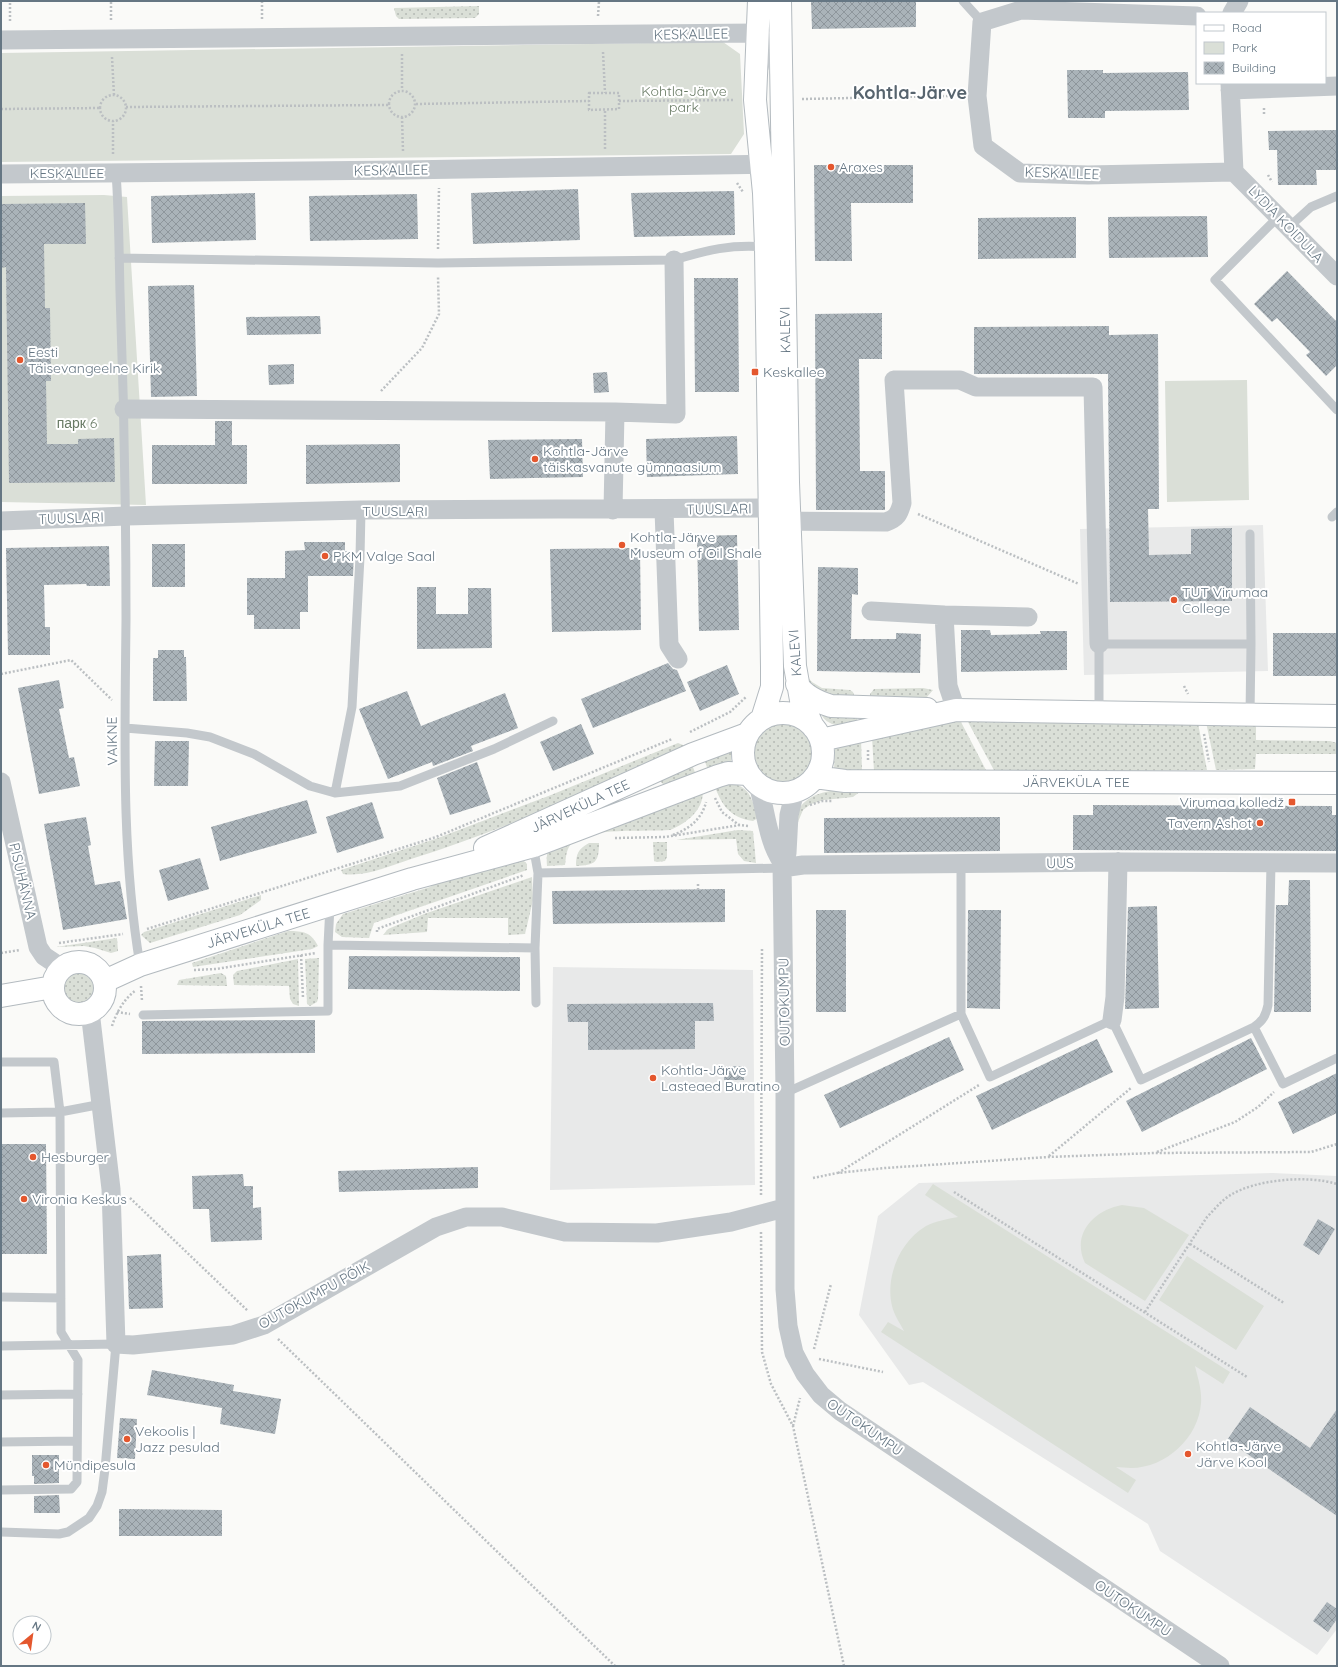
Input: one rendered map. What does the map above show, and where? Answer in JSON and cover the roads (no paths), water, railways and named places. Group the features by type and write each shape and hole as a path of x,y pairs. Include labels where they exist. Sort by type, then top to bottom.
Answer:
{"main road":[{"name":"KALEVI","path":"755,727 772,687 779,515 771,164 755,100 758,1"},
{"name":"KALEVI","path":"780,1 780,81 771,164 766,247 779,515 796,683 801,700 817,734"},
{"path":"796,683 808,696 819,703 831,706 1099,714 1337,716"},
{"path":"817,734 956,710"},
{"path":"781,713 795,715 806,720 817,734 823,753 821,765 815,776 806,786 795,791 783,793 770,791 753,779 744,761 743,747 755,727 768,716 781,713"},
{"name":"JÄRVEKÜLA TEE","path":"530,838 693,754 755,727"},
{"name":"JÄRVEKÜLA TEE","path":"105,981 143,975 330,906 728,773 753,779"},
{"name":"JÄRVEKÜLA TEE","path":"815,776 846,781 1337,783"},
{"path":"78,961 95,967 101,973 105,981 104,995 96,1007 90,1011 73,1013 65,1009 55,996 58,978 70,963 78,961"},
{"path":"1,996 58,978"}],"street":[{"path":"1233,12 1239,1"},
{"path":"982,22 1021,10 1196,16"},
{"name":"KESKALLEE","path":"982,22 977,96 982,146 1020,173 1088,175 1234,172"},
{"name":"KESKALLEE","path":"1,40 756,33"},
{"path":"756,33 766,40 774,52 780,81"},
{"path":"1234,172 1230,86 1337,86"},
{"name":"KESKALLEE","path":"1,174 403,170 771,164"},
{"name":"LYDIA KOIDULA","path":"1234,172 1337,276"},
{"path":"124,409 615,412 676,414 674,260"},
{"name":"TUUSLARI","path":"1,521 360,510 664,510 779,515 886,522 896,518 901,506 894,380 960,380 976,387 1093,387 1099,644"},
{"path":"612,510 615,412"},
{"path":"664,510 669,646 678,659"},
{"path":"871,611 944,615 1028,617"},
{"path":"944,615 948,686 956,710"},
{"name":"OUTOKUMPU","path":"753,779 772,845 782,865"},
{"name":"PISUHÄNNA","path":"1,782 38,947 58,978"},
{"name":"OUTOKUMPU","path":"795,791 789,815 786,853 782,865 785,1093 785,1289 788,1326 797,1358 805,1374 821,1395 840,1411 1220,1666"},
{"path":"1112,1020 1115,997 1118,862"},
{"name":"UUS","path":"782,865 1118,862 1337,863"},
{"path":"90,1011 111,1189 116,1344"},
{"name":"OUTOKUMPU PÕIK","path":"116,1344 133,1345 234,1335 264,1325 436,1227 466,1217 502,1217 565,1232 657,1234 731,1222 784,1208"}],"lane":[{"path":"963,1 982,22"},
{"name":"VAIKNE","path":"116,173 126,516 125,728 128,837 135,933 143,975"},
{"path":"1337,196 1284,221 1215,280 1337,410"},
{"path":"119,258 438,263 674,260 708,249 751,246 766,247"},
{"path":"335,793 352,707 360,564 360,510"},
{"path":"1250,534 1250,716"},
{"path":"1099,714 1099,644 1251,644"},
{"path":"125,728 187,733 210,737 254,754 310,786 335,793 400,786 494,749 553,721"},
{"path":"530,838 538,873 535,948 536,1003"},
{"path":"961,864 961,1014 990,1077 1112,1020 1141,1080 1254,1027 1264,1018 1268,1005 1271,863"},
{"path":"538,873 782,865"},
{"path":"143,1015 328,1011 328,944 330,906"},
{"path":"328,944 535,948"},
{"path":"785,1093 961,1014"},
{"path":"1254,1027 1283,1084 1337,1058"},
{"path":"1,1062 54,1062 60,1112 61,1332 78,1360 77,1482 71,1489 1,1490"},
{"path":"1,1113 60,1112 102,1104"},
{"path":"1,1297 61,1298"},
{"path":"1,1346 116,1344 105,1469 102,1492 97,1506 89,1518 68,1532 59,1534 1,1532"},
{"path":"1,1395 78,1394"},
{"path":"1,1442 77,1441"}],"place":[{"name":"Araxes","path":"831,167"},
{"name":"Eesti Täisevangeelne Kirik","path":"20,360"},
{"name":"Keskallee","path":"755,372"},
{"name":"Kohtla-Järve täiskasvanute gümnaasium","path":"535,459"},
{"name":"Kohtla-Järve Museum of Oil Shale","path":"622,545"},
{"name":"PKM Valge Saal","path":"325,556"},
{"name":"TUT Virumaa College","path":"1174,600"},
{"name":"Virumaa kolledž","path":"1292,802"},
{"name":"Tavern Ashot","path":"1260,823"},
{"name":"Kohtla-Järve Lasteaed Buratino","path":"653,1078"},
{"name":"Hesburger","path":"33,1157"},
{"name":"Vironia Keskus","path":"24,1199"},
{"name":"Vekoolis | Jazz pesulad","path":"127,1439"},
{"name":"Kohtla-Järve Järve Kool","path":"1188,1454"},
{"name":"Mündipesula","path":"46,1465"}],"district":[{"name":"Kohtla-Järve","path":"910,93"}],"park label":[{"name":"Kohtla-Järve park","path":"684,100"},
{"name":"парк 6","path":"77,423"}]}
